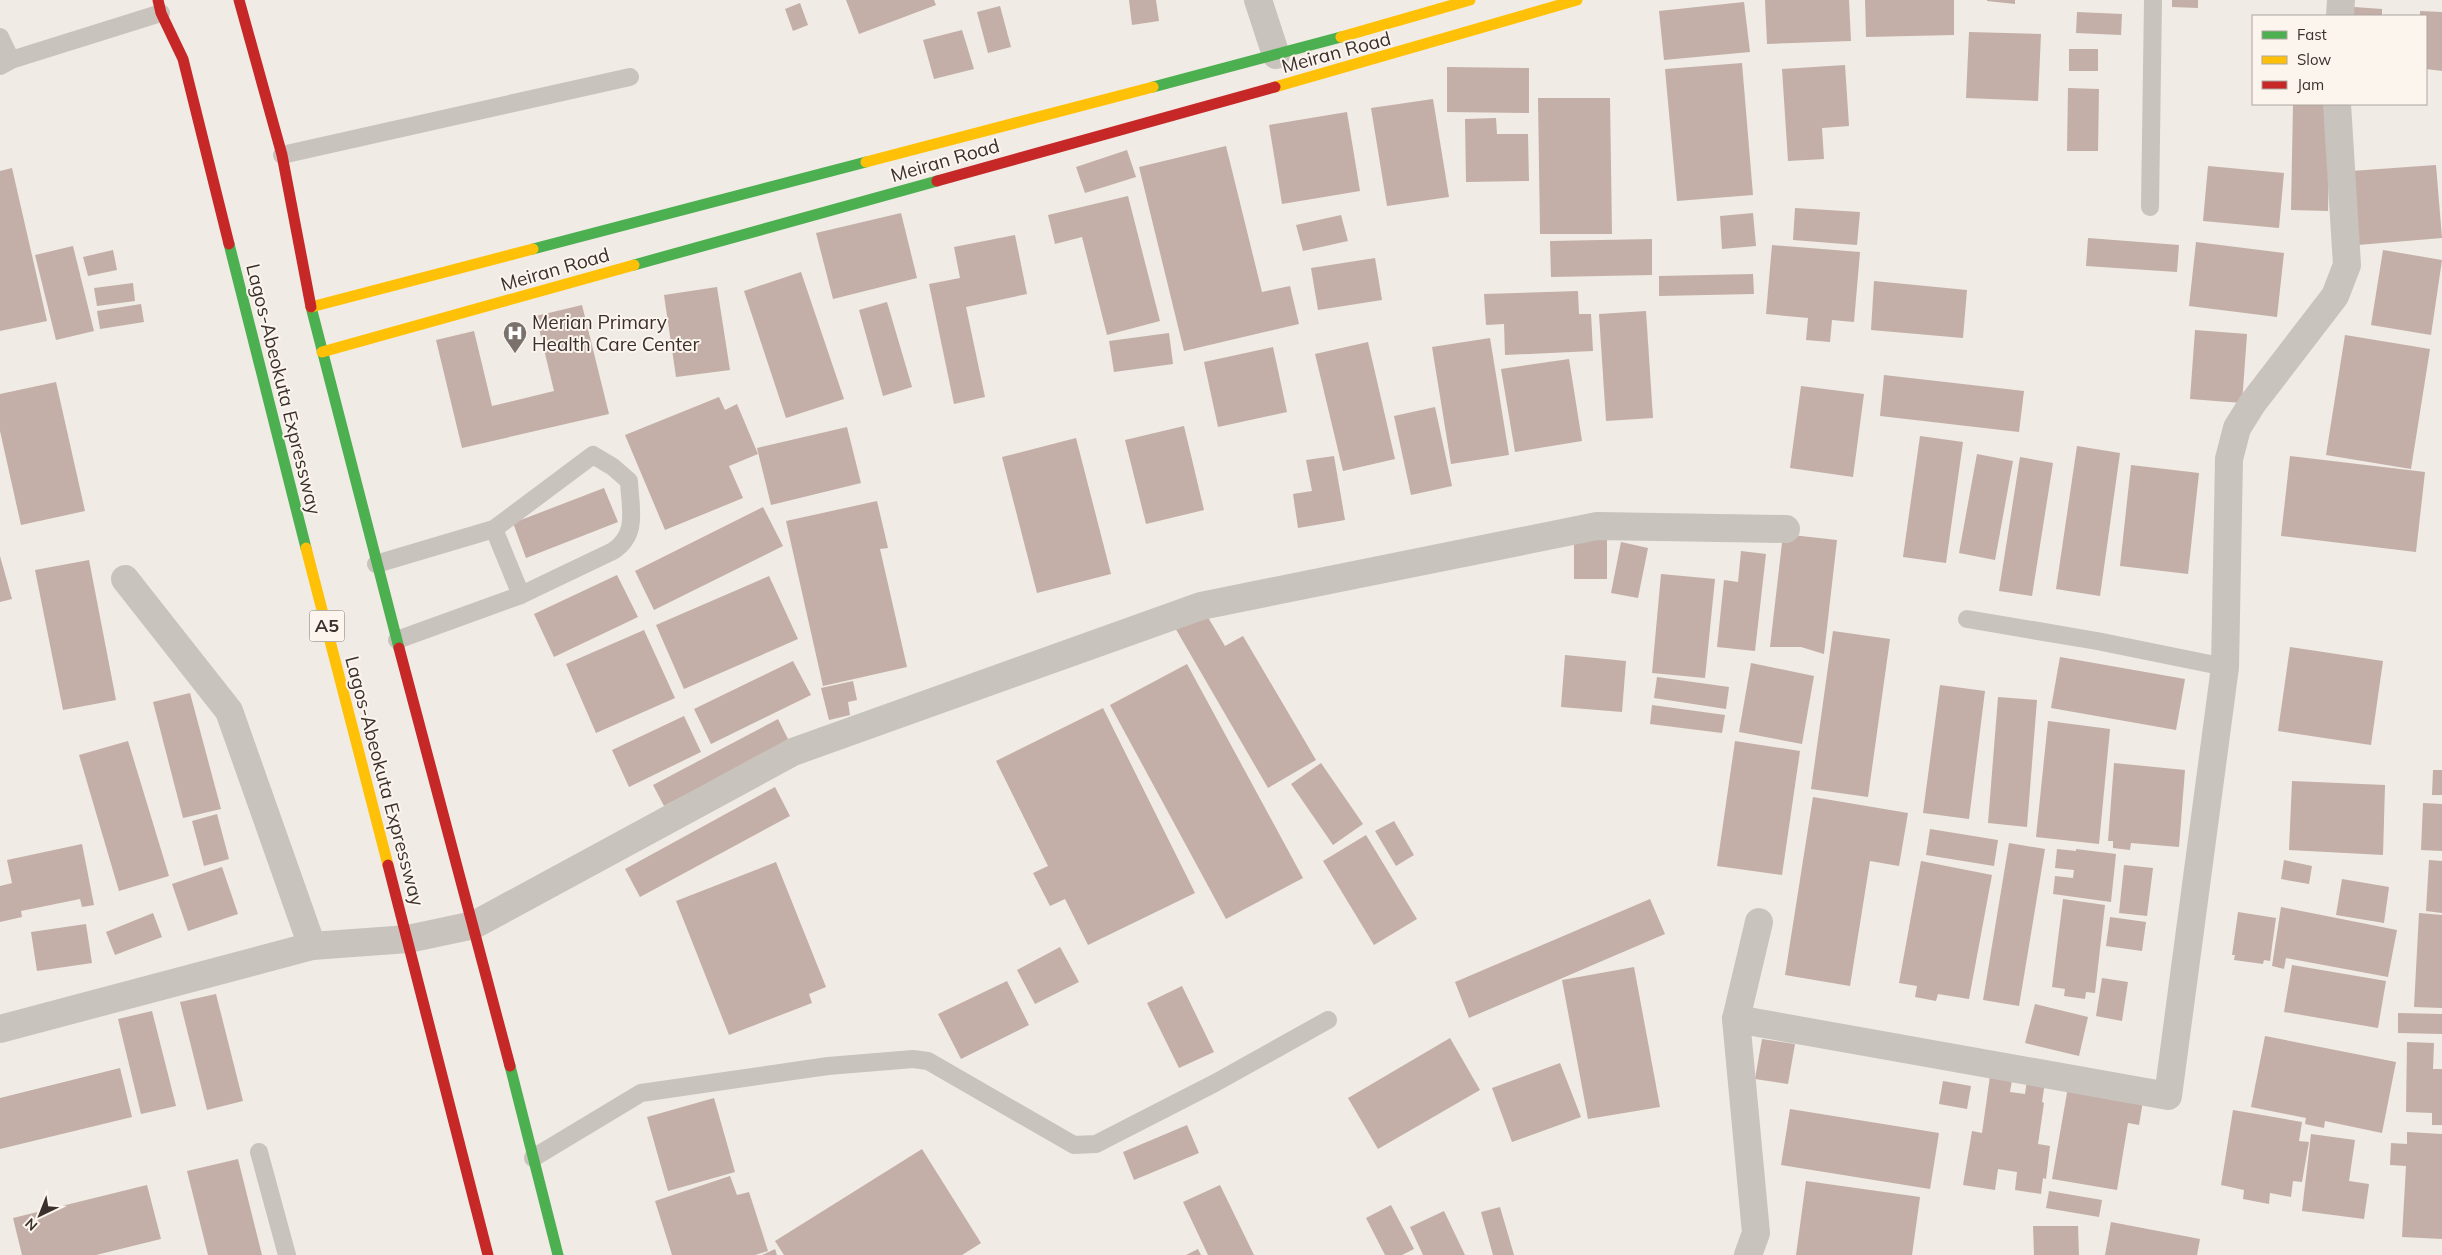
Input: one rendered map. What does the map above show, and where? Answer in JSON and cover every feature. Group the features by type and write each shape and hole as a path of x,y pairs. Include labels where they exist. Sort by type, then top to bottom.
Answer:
{"main road":[{"path":"240,0 282,154 311,307 322,352 376,564 474,924 558,1255"},
{"name":"Meiran Road","path":"311,307 1276,55 1470,0"},
{"name":"Meiran Road","path":"322,352 1413,49 1577,0"},
{"name":"Lagos-Abeokuta Expressway","path":"160,6 182,59 253,343 488,1255"}],"street":[{"path":"1258,0 1276,55"},
{"path":"2340,15 2341,0"},
{"path":"1736,1019 2168,1096 2224,666 2229,459 2237,428 2252,404 2336,296 2347,265 2337,105"},
{"path":"0,1029 312,946 408,939 474,924 793,752 1201,606 1597,526 1786,529"},
{"path":"125,580 229,711 312,946"},
{"path":"1748,1255 1756,1233 1736,1019 1759,922"}],"lane":[{"path":"2150,207 2153,0"},
{"path":"0,37 6,63 160,6"},
{"path":"282,154 630,77"},
{"path":"376,564 494,529 594,455 613,467 629,481 631,528 623,544 613,551 521,595 397,640"},
{"path":"494,529 521,595"},
{"path":"1967,619 2097,641 2224,666"},
{"path":"533,1158 641,1093 828,1066 913,1059 928,1061 1074,1145 1096,1144 1215,1083 1328,1020"},
{"path":"259,1152 287,1255"}],"building":[{"path":"846,0 934,0 936,5 859,34"},
{"path":"1129,0 1156,0 1159,21 1132,25"},
{"path":"1765,0 1849,0 1851,41 1767,44"},
{"path":"1865,0 1954,0 1954,35 1866,37"},
{"path":"2015,0 2015,4 1987,1"},
{"path":"2172,0 2198,0 2198,8 2172,7"},
{"path":"1744,2 1750,52 1664,60 1659,11"},
{"path":"800,3 808,25 793,31 785,9"},
{"path":"1000,6 1011,47 988,53 977,12"},
{"path":"2354,7 2382,9 2382,15 2353,15"},
{"path":"2420,11 2442,12 2442,71 2427,69 2427,15 2420,15"},
{"path":"2077,12 2122,14 2121,35 2076,33"},
{"path":"962,30 974,69 934,79 923,40"},
{"path":"1969,32 2041,34 2038,101 1966,98"},
{"path":"2069,49 2098,49 2098,71 2069,71"},
{"path":"1742,63 1753,195 1677,201 1665,69"},
{"path":"1845,65 1849,126 1822,128 1824,159 1788,161 1782,69"},
{"path":"1447,67 1529,68 1529,113 1447,112"},
{"path":"2068,88 2099,89 2098,151 2067,151"},
{"path":"1538,98 1610,98 1612,234 1540,234"},
{"path":"1433,99 1449,197 1387,206 1371,108"},
{"path":"2293,105 2330,105 2328,211 2291,210"},
{"path":"1347,112 1360,191 1282,204 1269,125"},
{"path":"1496,118 1497,134 1528,134 1529,181 1466,182 1465,119"},
{"path":"1226,146 1262,292 1290,286 1299,324 1184,351 1139,167"},
{"path":"1127,150 1136,177 1085,193 1076,167"},
{"path":"2436,165 2442,238 2358,245 2351,171"},
{"path":"2208,166 2284,173 2279,228 2203,221"},
{"path":"12,168 47,321 0,331 0,171"},
{"path":"1128,196 1160,321 1107,335 1082,237 1055,244 1048,215"},
{"path":"1795,208 1860,212 1857,245 1793,240"},
{"path":"901,213 917,278 833,299 816,233"},
{"path":"1753,213 1756,246 1722,249 1720,216"},
{"path":"1341,215 1348,241 1303,251 1296,225"},
{"path":"1015,235 1027,294 966,307 985,397 954,404 929,284 960,278 954,247"},
{"path":"2088,238 2179,245 2177,272 2086,266"},
{"path":"1652,239 1652,275 1551,277 1550,241"},
{"path":"2196,242 2284,253 2277,317 2189,306"},
{"path":"1772,245 1860,252 1854,322 1832,320 1830,342 1806,340 1808,318 1766,314"},
{"path":"73,246 94,331 56,340 35,255"},
{"path":"113,250 117,270 88,276 83,257"},
{"path":"2383,250 2442,260 2431,335 2371,325"},
{"path":"1375,258 1382,300 1318,310 1311,268"},
{"path":"801,272 844,399 786,418 744,291"},
{"path":"1753,274 1754,294 1659,296 1659,276"},
{"path":"1874,281 1967,290 1963,338 1871,330"},
{"path":"133,283 135,301 97,306 94,288"},
{"path":"717,287 730,370 676,377 664,295"},
{"path":"1578,291 1579,314 1591,314 1593,351 1505,355 1504,324 1486,325 1484,294"},
{"path":"887,302 912,387 883,396 859,310"},
{"path":"141,304 144,322 100,329 97,311"},
{"path":"582,305 609,414 462,448 436,340 474,331 492,406 554,391 536,316"},
{"path":"1646,311 1653,418 1606,421 1599,314"},
{"path":"2195,330 2247,334 2242,403 2190,399"},
{"path":"1169,333 1173,364 1114,372 1109,341"},
{"path":"2345,335 2430,349 2411,469 2326,455"},
{"path":"1490,338 1509,455 1451,464 1432,347"},
{"path":"1368,342 1395,459 1343,471 1315,354"},
{"path":"1273,347 1287,412 1218,427 1204,362"},
{"path":"1569,359 1582,441 1515,452 1501,369"},
{"path":"1884,375 2024,391 2019,432 1880,416"},
{"path":"56,382 85,511 21,525 0,431 0,394"},
{"path":"1801,386 1864,394 1853,477 1790,468"},
{"path":"719,397 725,410 737,404 758,454 729,466 743,498 665,530 625,435"},
{"path":"1435,407 1452,486 1411,495 1394,416"},
{"path":"1184,426 1204,510 1146,524 1125,440"},
{"path":"847,427 861,483 771,505 757,448"},
{"path":"1920,436 1963,442 1946,563 1903,557"},
{"path":"1076,438 1111,574 1037,593 1002,457"},
{"path":"2077,446 2120,453 2100,596 2056,589"},
{"path":"1977,454 2013,461 1995,560 1959,553"},
{"path":"1334,456 1345,520 1298,528 1293,494 1312,491 1306,460"},
{"path":"2290,456 2425,472 2416,552 2281,536"},
{"path":"2020,457 2053,463 2032,596 1999,591"},
{"path":"2131,465 2199,473 2188,574 2120,566"},
{"path":"604,488 618,522 526,558 513,523"},
{"path":"877,501 888,548 880,549 907,667 823,686 786,521"},
{"path":"763,507 783,546 654,610 635,571"},
{"path":"1574,531 1607,532 1607,579 1574,579"},
{"path":"1783,534 1837,540 1824,654 1801,647 1770,647"},
{"path":"1621,542 1648,548 1638,598 1611,593"},
{"path":"1741,551 1766,554 1755,651 1717,647 1724,580 1738,582"},
{"path":"0,556 12,599 0,602"},
{"path":"89,560 116,700 63,710 35,570"},
{"path":"1661,574 1715,579 1705,678 1652,673"},
{"path":"617,575 638,617 554,657 534,614"},
{"path":"769,576 798,639 684,689 656,625"},
{"path":"1203,609 1225,646 1243,636 1316,760 1268,788 1174,626"},
{"path":"644,630 675,698 596,733 566,664"},
{"path":"1833,631 1890,639 1868,797 1811,789"},
{"path":"2290,647 2383,661 2371,745 2278,731"},
{"path":"1565,655 1626,661 1622,712 1561,707"},
{"path":"2060,657 2185,679 2176,730 2051,708"},
{"path":"793,661 811,695 711,744 694,709"},
{"path":"1751,663 1814,676 1802,744 1739,732"},
{"path":"1187,664 1303,878 1226,919 1110,705"},
{"path":"1657,677 1729,687 1726,709 1654,698"},
{"path":"853,681 857,700 848,702 850,715 829,720 821,688"},
{"path":"1940,685 1985,691 1969,819 1923,813"},
{"path":"190,693 221,809 183,818 153,702"},
{"path":"1998,697 2037,700 2027,827 1988,823"},
{"path":"1652,705 1725,715 1722,733 1650,724"},
{"path":"1103,708 1195,893 1088,945 1065,899 1050,906 1033,873 1048,866 996,761"},
{"path":"684,716 701,752 629,787 612,750"},
{"path":"778,719 789,741 664,806 653,785"},
{"path":"2048,721 2110,729 2099,844 2036,837"},
{"path":"128,741 169,876 119,891 79,755"},
{"path":"1735,741 1800,751 1782,875 1717,866"},
{"path":"1321,763 1363,824 1333,845 1291,784"},
{"path":"2114,763 2185,770 2179,847 2131,843 2130,850 2113,848 2113,841 2108,841"},
{"path":"2433,770 2442,770 2442,795 2432,795"},
{"path":"2292,781 2385,785 2383,855 2289,850"},
{"path":"775,787 790,816 640,897 625,869"},
{"path":"1813,797 1908,813 1899,866 1870,861 1850,986 1785,975"},
{"path":"2423,803 2442,804 2442,851 2421,850"},
{"path":"217,814 229,859 204,866 192,821"},
{"path":"1394,821 1414,855 1396,866 1375,831"},
{"path":"1930,829 1998,840 1994,866 1926,855"},
{"path":"1366,835 1417,919 1374,945 1323,861"},
{"path":"2009,843 2045,849 2019,1006 1983,1000"},
{"path":"82,844 94,905 82,907 80,899 21,911 22,917 0,922 0,886 12,883 7,860"},
{"path":"2057,849 2076,851 2076,849 2116,854 2111,902 2053,894 2055,876 2073,878 2074,870 2055,868"},
{"path":"2284,860 2312,866 2309,884 2281,879"},
{"path":"2429,860 2442,861 2442,913 2426,911"},
{"path":"1921,861 1992,875 1969,999 1938,994 1936,1001 1915,997 1917,986 1899,983"},
{"path":"776,862 826,987 809,994 812,1003 729,1035 676,901"},
{"path":"2124,865 2153,868 2147,916 2119,913"},
{"path":"222,867 238,914 188,931 172,884"},
{"path":"2342,879 2389,887 2384,923 2336,915"},
{"path":"1650,899 1665,934 1469,1018 1455,982"},
{"path":"2063,899 2105,905 2095,993 2086,992 2085,999 2064,996 2065,989 2052,987"},
{"path":"2281,907 2397,930 2388,977 2286,958 2284,969 2272,966"},
{"path":"2238,912 2276,918 2270,961 2264,960 2263,964 2234,960 2235,955 2232,955"},
{"path":"153,913 162,937 115,955 106,932"},
{"path":"2419,913 2442,915 2442,1008 2414,1007"},
{"path":"2110,917 2146,922 2142,951 2106,946"},
{"path":"86,924 92,963 37,971 31,932"},
{"path":"1060,947 1079,982 1035,1004 1017,970"},
{"path":"2292,965 2386,981 2378,1028 2284,1012"},
{"path":"1634,967 1660,1107 1588,1119 1562,980"},
{"path":"2102,978 2128,982 2122,1021 2096,1016"},
{"path":"1007,981 1029,1025 961,1059 938,1014"},
{"path":"1182,986 1214,1052 1179,1068 1147,1003"},
{"path":"216,994 243,1101 207,1110 180,1002"},
{"path":"2035,1004 2088,1017 2079,1056 2025,1043"},
{"path":"152,1011 176,1106 141,1114 118,1019"},
{"path":"2398,1013 2442,1014 2442,1034 2398,1033"},
{"path":"2265,1036 2396,1062 2382,1133 2325,1121 2324,1128 2305,1124 2306,1118 2251,1107"},
{"path":"1450,1038 1480,1090 1378,1149 1348,1098"},
{"path":"1762,1039 1795,1044 1788,1084 1755,1079"},
{"path":"2407,1042 2434,1043 2433,1069 2442,1069 2442,1125 2432,1125 2432,1113 2406,1112"},
{"path":"1560,1063 1581,1117 1512,1142 1492,1088"},
{"path":"120,1068 132,1117 0,1149 0,1098"},
{"path":"1990,1076 2012,1080 2010,1092 2025,1094 2027,1080 2045,1082 2038,1144 2050,1146 2046,1179 2043,1178 2041,1194 2015,1190 2017,1172 1998,1169 1995,1190 1963,1185 1972,1131 1982,1133"},
{"path":"1943,1081 1971,1086 1967,1109 1939,1104"},
{"path":"2068,1087 2143,1101 2139,1125 2128,1123 2117,1190 2052,1179"},
{"path":"714,1098 735,1172 668,1191 647,1117"},
{"path":"1790,1109 1939,1133 1930,1189 1781,1165"},
{"path":"2233,1110 2302,1122 2299,1141 2309,1142 2302,1182 2293,1181 2291,1197 2270,1193 2269,1204 2243,1199 2244,1190 2221,1185"},
{"path":"1187,1125 1199,1153 1134,1180 1123,1152"},
{"path":"2407,1132 2442,1134 2442,1239 2402,1237 2406,1166 2390,1165 2391,1143 2407,1144"},
{"path":"2311,1134 2355,1140 2349,1181 2369,1184 2364,1219 2302,1211"},
{"path":"922,1149 981,1243 962,1255 784,1255 775,1241"},
{"path":"238,1159 262,1255 208,1255 187,1171"},
{"path":"730,1176 737,1195 749,1192 768,1251 755,1255 672,1255 655,1201"},
{"path":"1806,1181 1920,1197 1912,1255 1796,1255"},
{"path":"147,1185 161,1239 96,1255 22,1255 13,1218"},
{"path":"1220,1185 1254,1255 1208,1255 1183,1202"},
{"path":"2049,1191 2102,1200 2099,1217 2046,1208"},
{"path":"1391,1205 1414,1249 1402,1255 1385,1255 1366,1218"},
{"path":"1500,1207 1514,1255 1493,1255 1481,1212"},
{"path":"1444,1211 1465,1255 1423,1255 1410,1227"},
{"path":"2111,1222 2200,1239 2197,1255 2105,1255"},
{"path":"2033,1226 2078,1226 2079,1255 2034,1255"},
{"path":"775,1249 777,1255 762,1255"},
{"path":"1198,1249 1201,1255 1186,1255"}],"traffic: fast":[{"path":"1153,87 1341,37"},
{"path":"533,249 866,162"},
{"path":"634,265 937,181"},
{"path":"229,244 306,548"},
{"path":"311,307 399,648"},
{"path":"510,1066 558,1255"}],"traffic: slow":[{"path":"1341,37 1470,0"},
{"path":"1275,87 1577,0"},
{"path":"866,162 1153,87"},
{"path":"311,307 533,249"},
{"path":"322,352 634,265"},
{"path":"306,548 388,865"}],"traffic: jam":[{"path":"158,0 161,13 183,59 229,244"},
{"path":"239,0 282,155 311,307"},
{"path":"937,181 1275,87"},
{"path":"399,648 510,1066"},
{"path":"388,865 488,1255"}],"place":[{"name":"Merian Primary Health Care Center","path":"515,354"}]}
